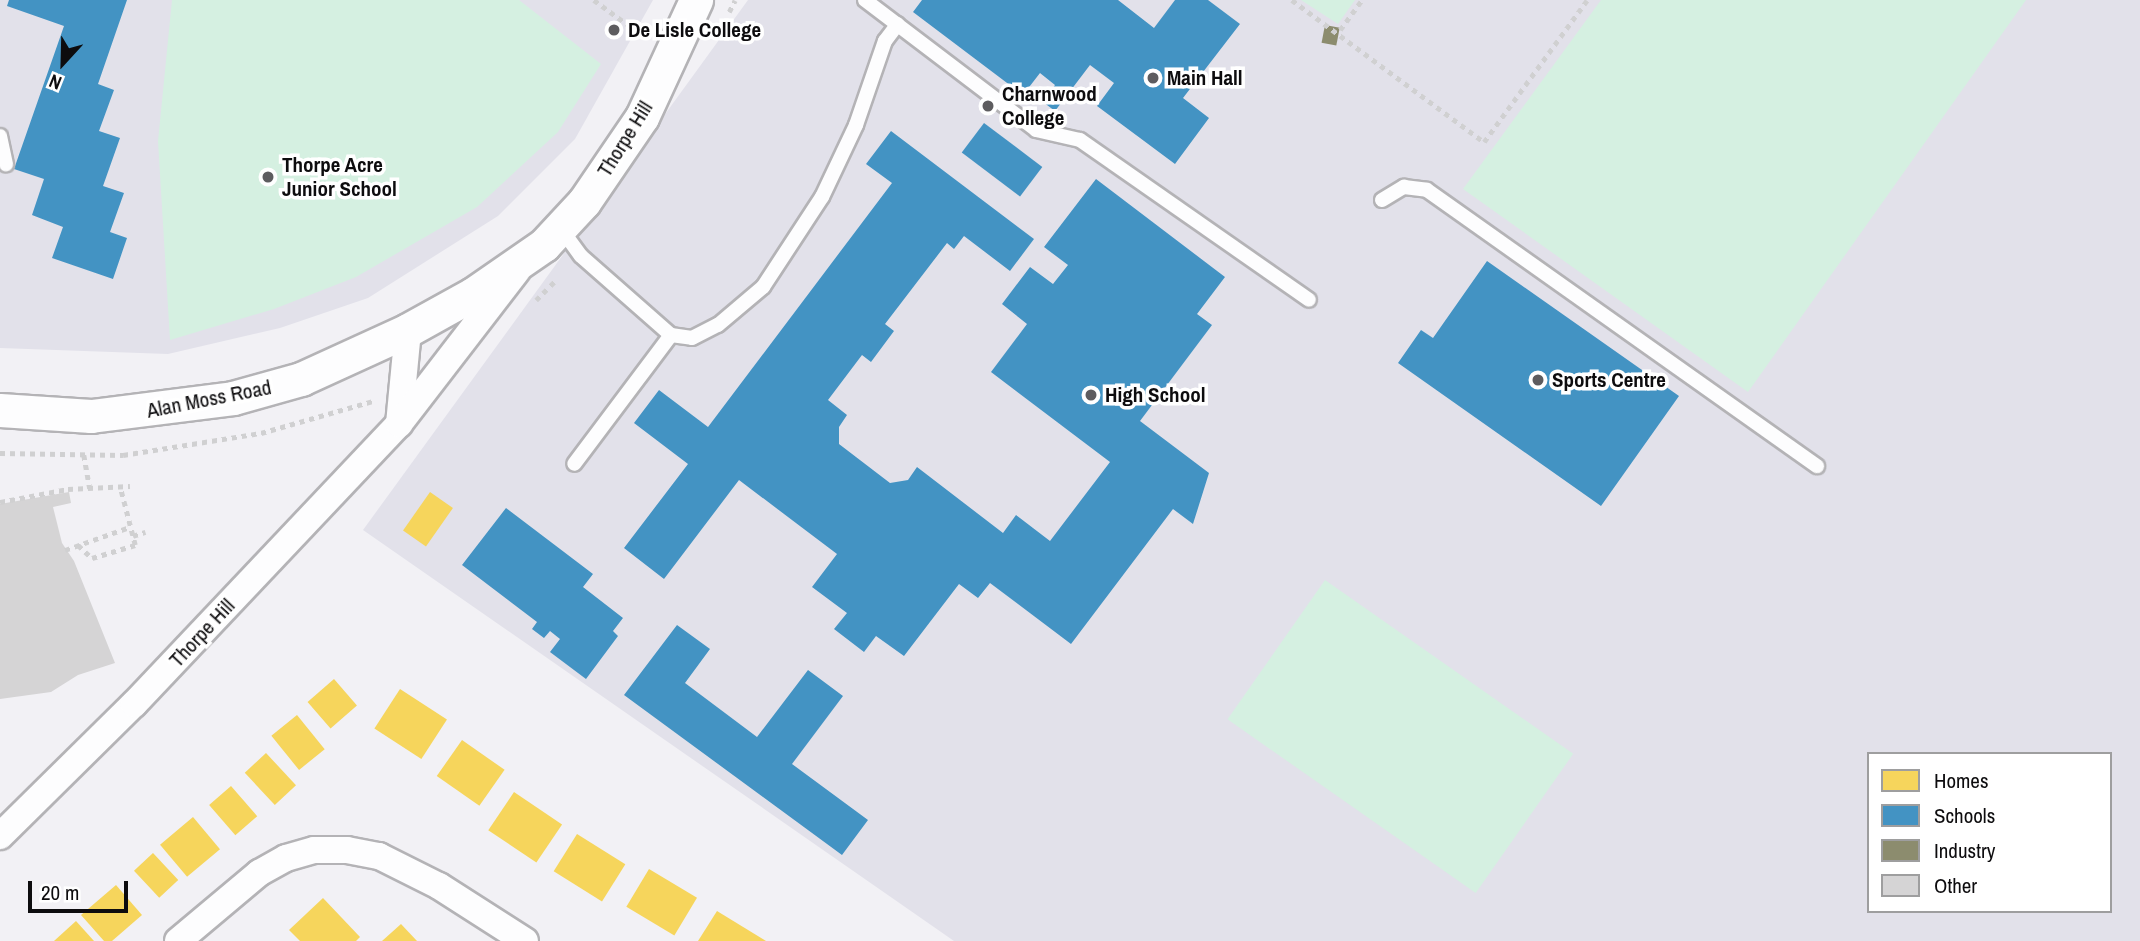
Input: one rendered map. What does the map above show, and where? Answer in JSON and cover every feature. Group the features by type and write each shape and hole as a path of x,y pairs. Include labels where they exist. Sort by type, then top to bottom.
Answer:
{"street":[{"name":"Thorpe Hill","path":"408,330 526,258 562,230 642,117 696,0"},
{"name":"Thorpe Hill","path":"0,836 134,705 399,424 526,258"},
{"name":"Alan Moss Road","path":"0,410 104,415 233,398 301,379 408,330"},
{"path":"399,424 408,330"},
{"path":"178,941 259,873 286,858 314,850 347,850 379,856 439,886 525,941"}],"lane":[{"path":"865,0 1035,130 1080,140 1309,300"},
{"path":"562,230 581,256 671,335 692,338 709,330 763,287 822,197 856,125 885,41 898,24"},
{"path":"0,136 6,164"},
{"path":"1382,200 1404,187 1427,190 1817,466"},
{"path":"575,464 671,335"}],"path":[{"path":"594,0 671,57"},
{"path":"1292,0 1340,31 1484,142 1587,0"},
{"path":"1340,31 1362,0"},
{"path":"84,455 90,488"},
{"path":"0,502 90,488 131,486"},
{"path":"78,545 92,558 135,545 120,487"},
{"path":"65,550 130,527"},
{"path":"132,537 145,532"}],"shaded area":[{"name":"Thorpe Acre Junior School","path":"0,0 653,0 575,139 498,216 368,298 280,328 168,354 0,348"},
{"path":"748,0 2140,0 2140,941 954,941 363,530"}],"green space":[{"path":"172,0 519,0 601,64 558,132 477,207 356,277 274,309 170,340 158,141"},
{"path":"1301,0 1355,0 1338,24"},
{"path":"1601,0 2026,0 1748,392 1463,189"},
{"path":"1325,580 1573,754 1476,893 1227,719"}],"building: Homes":[{"path":"430,492 453,508 426,547 403,531"},
{"path":"334,679 357,705 331,728 308,702"},
{"path":"400,689 447,719 421,759 374,728"},
{"path":"297,715 325,749 299,770 271,736"},
{"path":"462,740 505,770 479,806 437,776"},
{"path":"266,753 296,785 275,805 245,773"},
{"path":"231,786 257,816 235,835 209,805"},
{"path":"514,792 562,824 536,863 488,830"},
{"path":"193,817 220,849 187,877 160,845"},
{"path":"577,834 625,864 602,902 554,871"},
{"path":"153,853 178,880 159,898 134,871"},
{"path":"649,869 697,898 674,936 626,907"},
{"path":"116,885 142,915 112,941 104,941 81,915"},
{"path":"323,898 360,937 356,941 300,941 289,930"},
{"path":"717,911 766,941 698,941"},
{"path":"76,921 94,941 54,941"},
{"path":"401,924 417,941 382,941"}],"building: Schools":[{"path":"9,0 127,0 98,84 114,90 99,131 120,138 103,186 124,193 110,232 127,238 113,279 52,258 63,227 32,215 44,179 14,169 64,26 7,6"},
{"name":"Main Hall","path":"922,0 1118,0 1154,28 1175,0 1208,0 1240,24 1183,98 1209,118 1175,164 1097,106 1114,83 1090,65 1055,111 1043,102 1055,85 1040,73 1023,95 913,12"},
{"path":"984,123 1042,167 1020,196 962,153"},
{"name":"High School","path":"891,131 1034,239 1010,271 964,236 954,249 947,243 885,324 894,331 871,362 862,355 828,400 847,415 839,427 839,444 890,483 908,480 917,467 1003,533 1016,515 1050,541 1110,462 991,372 1027,324 1002,304 1030,267 1053,284 1068,265 1044,247 1096,179 1225,277 1197,314 1212,325 1140,421 1209,473 1193,524 1173,509 1071,644 990,583 978,598 959,584 904,656 876,636 864,652 834,629 847,613 812,587 837,554 739,480 664,579 624,548 688,464 634,423 659,390 708,427 892,183 866,164"},
{"name":"Sports Centre","path":"1487,261 1679,396 1601,506 1398,363 1421,330 1433,338"},
{"path":"506,508 593,574 583,587 623,618 613,631 618,636 586,679 550,652 560,639 550,631 544,638 532,629 537,622 462,565"},
{"path":"677,625 710,649 685,683 757,737 808,670 843,696 792,764 868,820 842,855 624,695"}],"building: Industry":[{"path":"1325,25 1340,28 1336,46 1322,43"}],"building: Other":[{"path":"69,492 71,503 53,507 62,543 74,561 115,663 78,675 51,692 0,699 0,504"}],"place":[{"name":"De Lisle College","path":"614,30"},
{"name":"Main Hall","path":"1153,78"},
{"name":"Charnwood College","path":"988,106"},
{"name":"Thorpe Acre Junior School","path":"268,177"},
{"name":"Sports Centre","path":"1538,380"},
{"name":"High School","path":"1091,395"}]}
